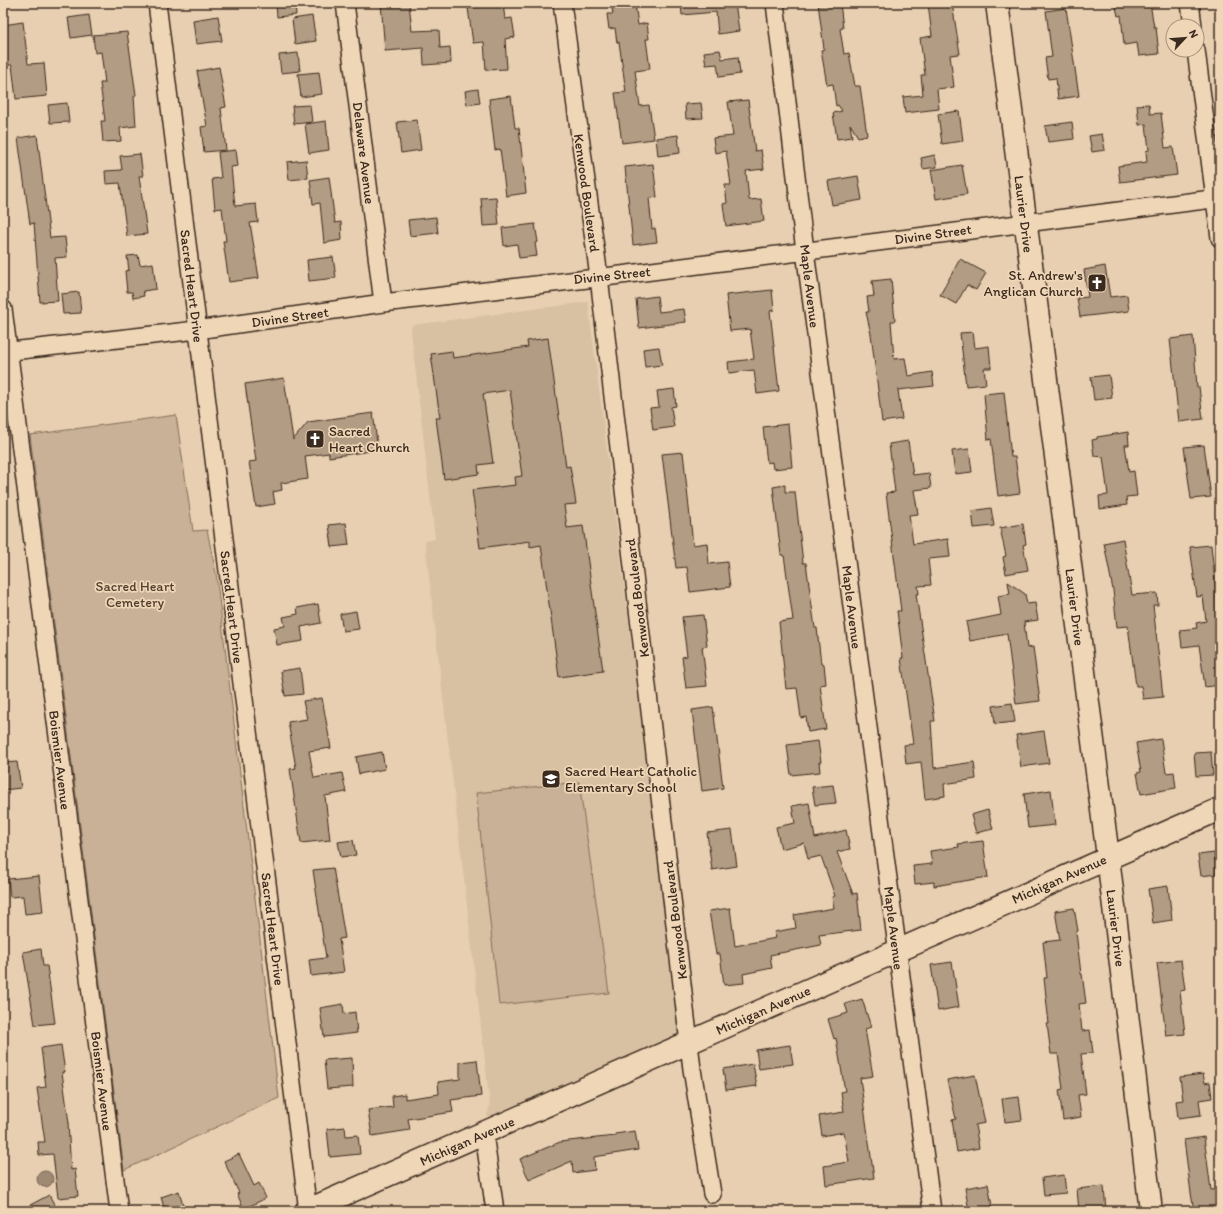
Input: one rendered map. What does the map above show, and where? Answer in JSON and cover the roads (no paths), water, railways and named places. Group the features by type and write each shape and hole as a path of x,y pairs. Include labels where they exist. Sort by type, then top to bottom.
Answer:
{"street":[{"name":"Sacred Heart Drive","path":"157,3 308,1211"},
{"name":"Delaware Avenue","path":"345,3 383,303"},
{"name":"Kenwood Boulevard","path":"562,3 599,277 689,1042 712,1194"},
{"name":"Maple Avenue","path":"775,3 805,251 932,1211"},
{"name":"Laurier Drive","path":"997,3 1108,858 1151,1211"},
{"path":"1190,3 1192,18"},
{"path":"1197,58 1217,199 1220,238"},
{"name":"Divine Street","path":"6,351 197,330 383,303 1217,199"},
{"name":"Boismier Avenue","path":"3,309 6,351 119,1211"},
{"name":"Michigan Avenue","path":"308,1211 1220,809"},
{"path":"484,1134 495,1211"}],"place":[{"name":"St. Andrew's Anglican Church","path":"1097,283"},
{"name":"Sacred Heart Church","path":"315,439"},
{"name":"Sacred Heart Catholic Elementary School","path":"551,779"}],"park label":[{"name":"Sacred Heart Cemetery","path":"135,594"}]}
